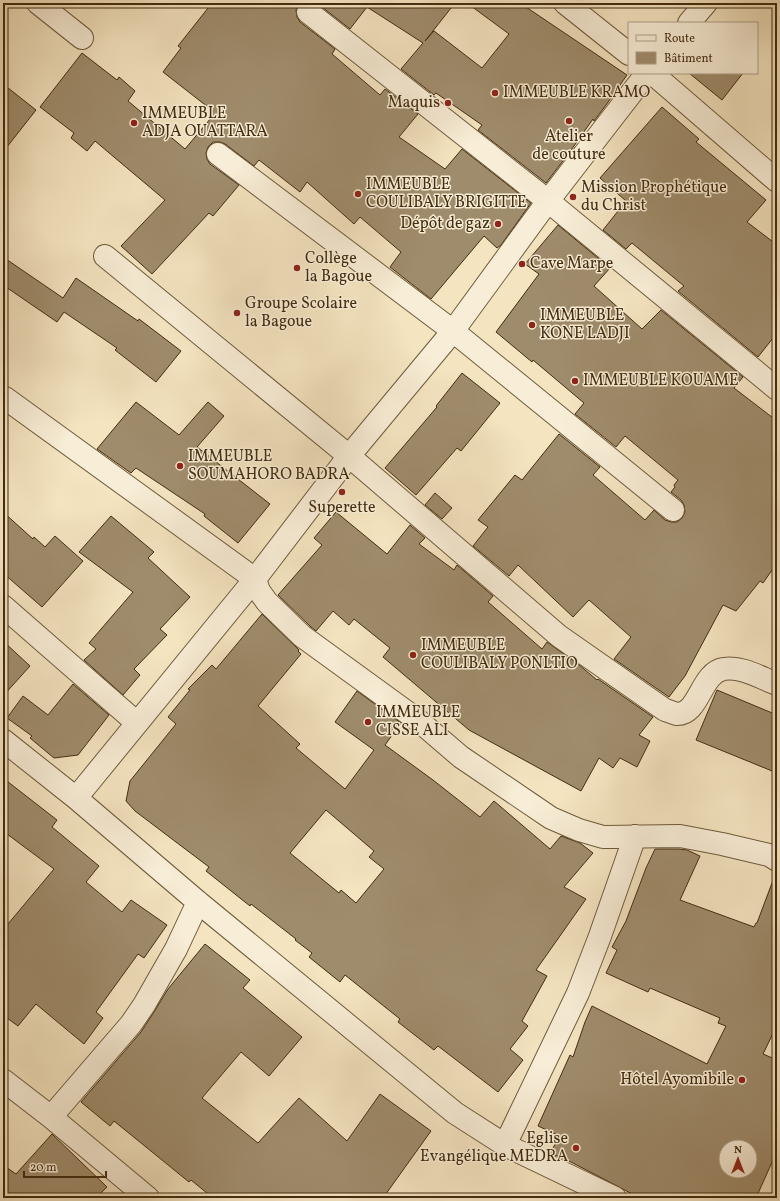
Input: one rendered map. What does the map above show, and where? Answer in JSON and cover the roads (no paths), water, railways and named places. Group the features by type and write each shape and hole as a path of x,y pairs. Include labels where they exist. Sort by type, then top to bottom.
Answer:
{"street":[{"path":"38,3 82,38"},
{"path":"565,3 628,53"},
{"path":"690,22 706,3"},
{"path":"308,12 548,201 777,389"},
{"path":"76,798 255,579 349,456 453,331 548,201 646,74"},
{"path":"653,74 777,181"},
{"path":"218,154 453,331 673,510"},
{"path":"105,256 349,456 559,636 665,710 678,714 690,709 710,676 723,669 739,670 777,684"},
{"path":"5,398 255,579 259,591 267,602 302,636 419,721 474,766 551,818 572,827 603,837 680,836 769,855 777,860"},
{"path":"3,606 138,723"},
{"path":"3,740 76,798 198,902 455,1113 505,1145 615,1198"},
{"path":"505,1145 578,993 600,936 635,836"},
{"path":"51,1117 131,1024 144,1005 176,949 198,902"},
{"path":"3,1080 51,1117 148,1198"}],"place":[{"name":"IMMEUBLE KRAMO","path":"495,93"},
{"name":"Maquis","path":"448,103"},
{"name":"Atelier de couture","path":"569,121"},
{"name":"IMMEUBLE ADJA OUATTARA","path":"134,123"},
{"name":"IMMEUBLE COULIBALY BRIGITTE","path":"358,194"},
{"name":"Mission Prophétique du Christ","path":"573,197"},
{"name":"Dépôt de gaz","path":"498,224"},
{"name":"Cave Marpe","path":"522,264"},
{"name":"Collège la Bagoue","path":"297,268"},
{"name":"Groupe Scolaire la Bagoue","path":"237,313"},
{"name":"IMMEUBLE KONE LADJI","path":"532,325"},
{"name":"IMMEUBLE KOUAME","path":"575,381"},
{"name":"IMMEUBLE SOUMAHORO BADRA","path":"180,466"},
{"name":"Superette","path":"342,492"},
{"name":"IMMEUBLE COULIBALY PONLTIO","path":"413,655"},
{"name":"IMMEUBLE CISSE ALI","path":"368,722"},
{"name":"Hôtel Ayomibile","path":"742,1080"},
{"name":"Eglise Evangélique MEDRA","path":"576,1148"}]}
